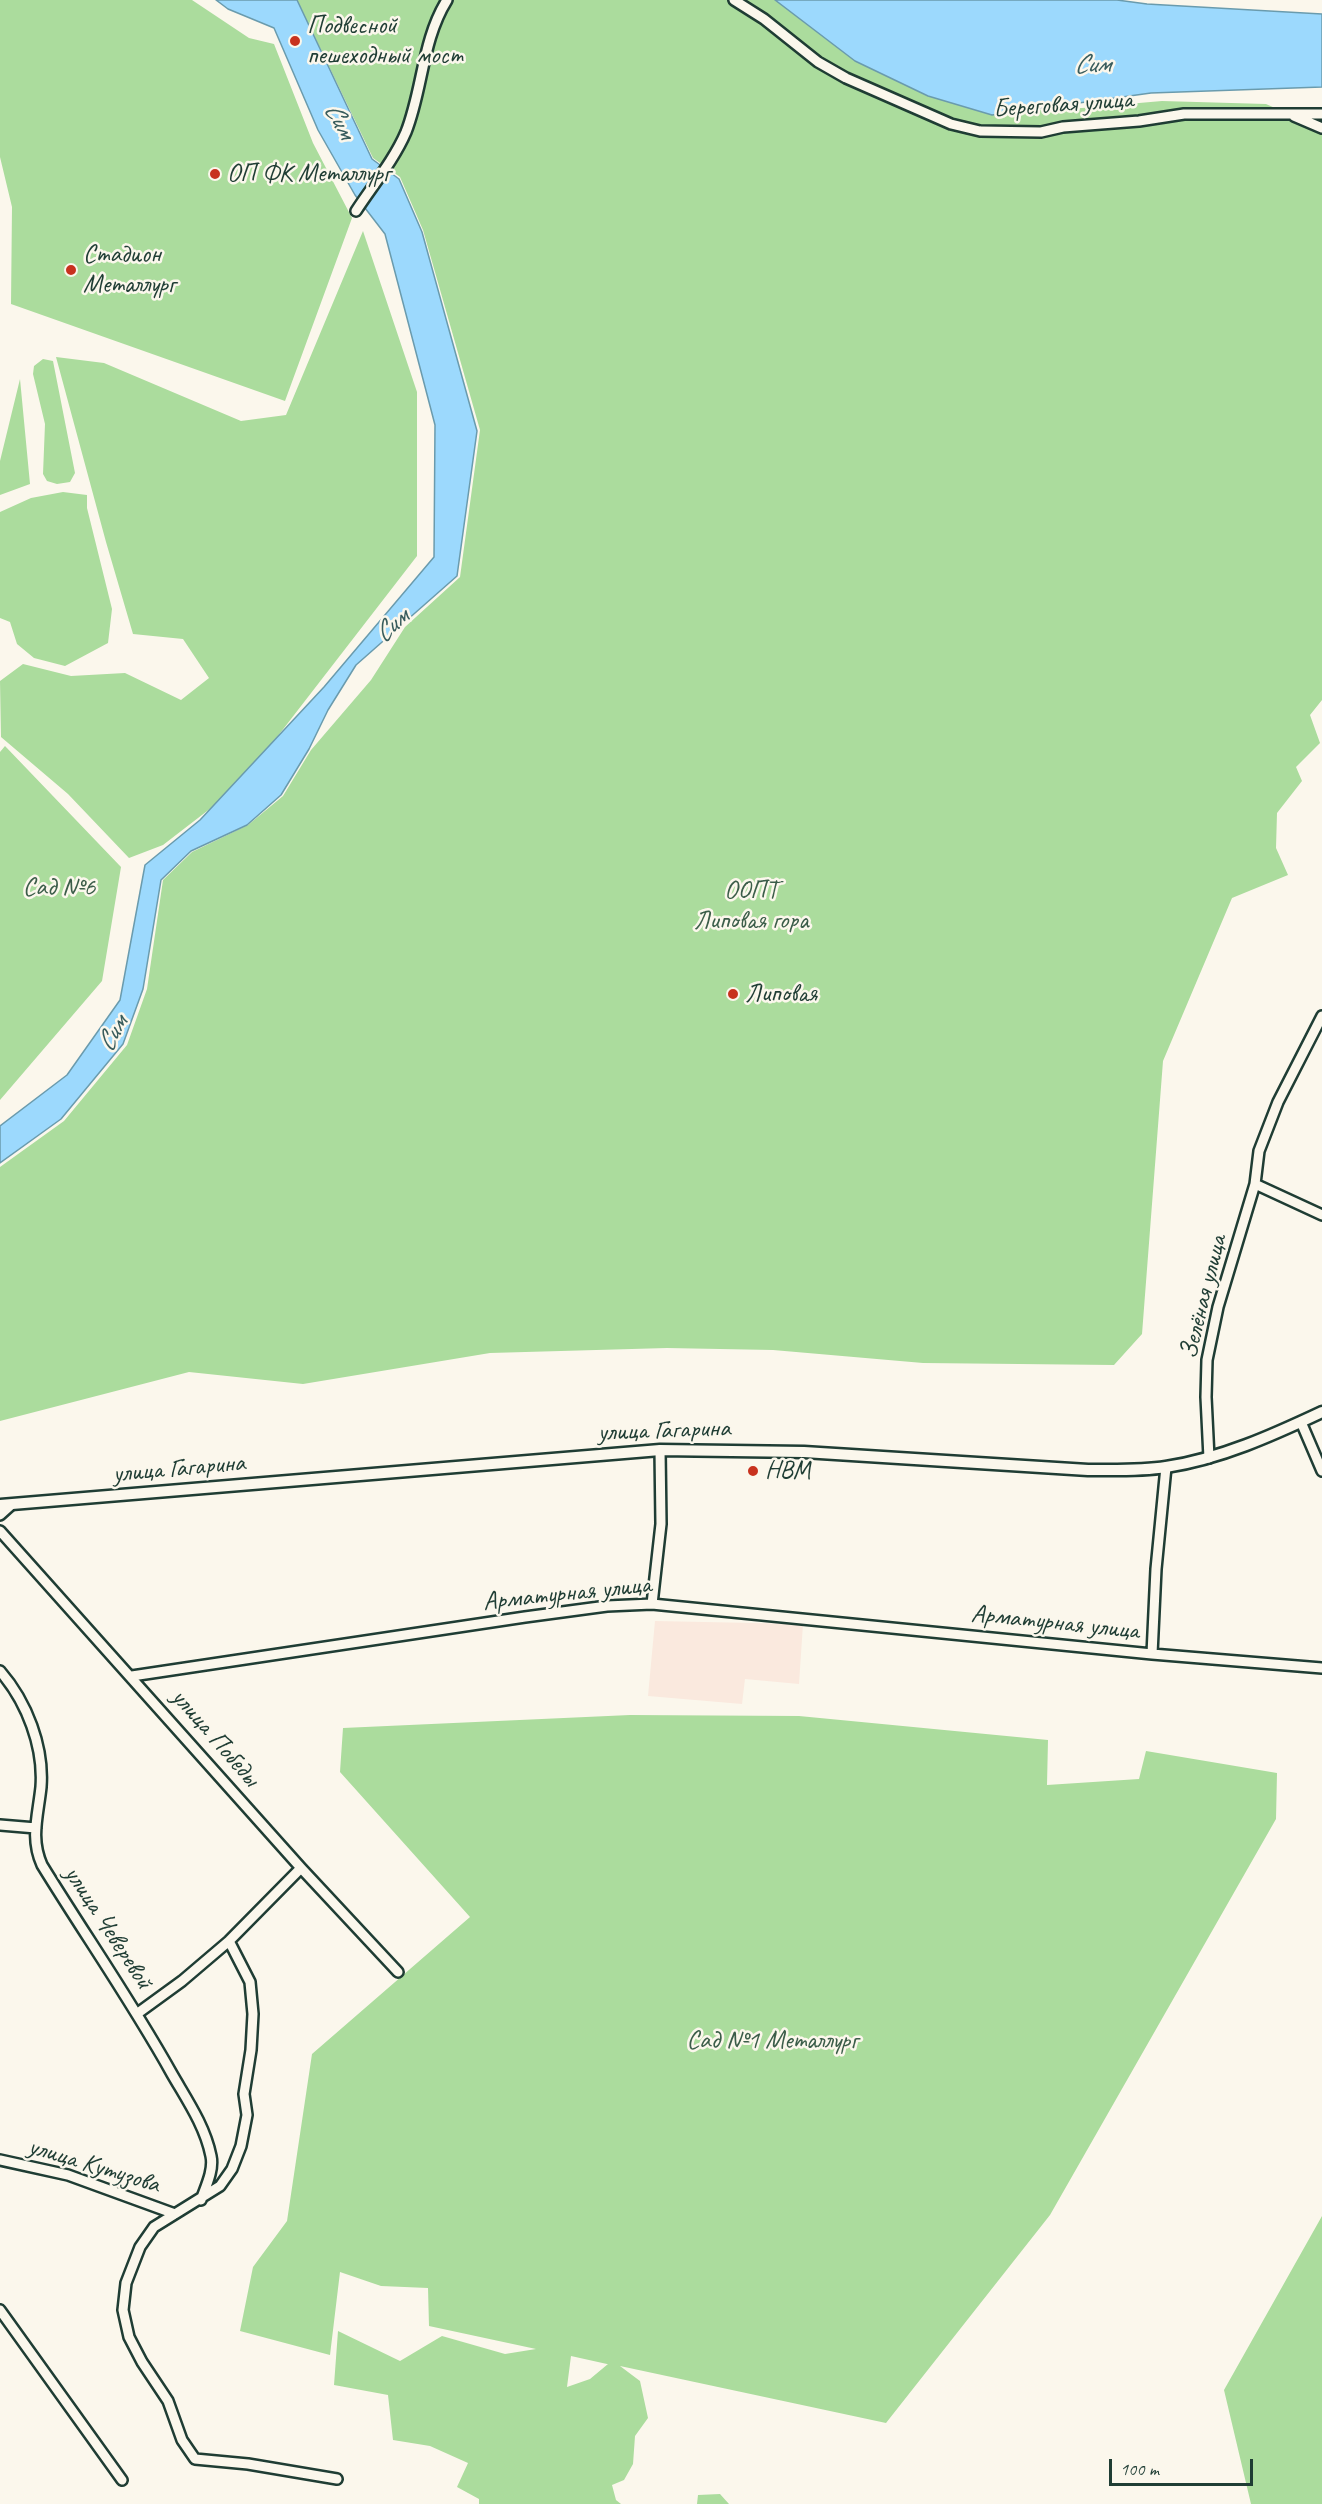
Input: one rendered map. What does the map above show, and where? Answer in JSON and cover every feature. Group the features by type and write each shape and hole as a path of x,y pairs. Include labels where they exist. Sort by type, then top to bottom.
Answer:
{"street":[{"path":"356,210 393,156 406,132 437,17 447,0"},
{"name":"Береговая улица","path":"734,0 764,19 818,62 846,78 951,124 980,131 1041,132 1063,127 1139,121 1185,114 1322,114"},
{"path":"1288,114 1322,128"},
{"name":"Зелёная улица","path":"1209,1458 1207,1360 1218,1307 1255,1184 1259,1151 1278,1102 1322,1016"},
{"path":"1255,1184 1322,1215"},
{"name":"улица Гагарина","path":"5,1506 660,1450 772,1451 1088,1470 1166,1467 1209,1458 1322,1412"},
{"path":"1301,1422 1322,1471"},
{"path":"652,1604 661,1524 660,1450"},
{"name":"Арматурная улица","path":"1152,1654 1156,1569 1166,1467"},
{"path":"0,1515 5,1506"},
{"name":"улица Победы","path":"0,1531 132,1676 301,1868 398,1972"},
{"name":"Арматурная улица","path":"132,1676 525,1617 607,1606 652,1604 1152,1654 1322,1668"},
{"name":"улица Чеверевой","path":"0,1671 11,1684 35,1737 42,1767 35,1849 42,1865 115,1982 138,2013 203,2128 212,2158 210,2175 201,2200"},
{"path":"0,1825 36,1828"},
{"path":"138,2013 182,1981 229,1941 301,1868"},
{"path":"229,1941 250,1982 253,2014 251,2050 243,2094 247,2115 241,2146 232,2169 220,2186 201,2200 154,2227 140,2247 126,2283 123,2310 129,2337 142,2362 168,2401 182,2440 195,2459 248,2464 337,2479"},
{"name":"улица Кутузова","path":"0,2160 68,2175 175,2214"},
{"path":"0,2310 122,2480"}],"shaded area":[{"path":"655,1621 803,1624 799,1684 745,1679 742,1704 648,1696"}],"green space":[{"path":"0,0 192,0 249,38 274,44 313,143 352,218 285,401 11,304 12,207 0,157"},
{"name":"ООПТ Липовая гора","path":"297,0 791,0 999,111 1082,108 1162,101 1266,104 1322,129 1322,700 1310,715 1320,743 1296,767 1302,781 1277,813 1276,848 1288,875 1232,898 1163,1061 1142,1334 1114,1365 923,1363 773,1350 667,1348 490,1353 303,1384 189,1372 0,1421 0,1167 64,1121 127,1045 147,989 163,880 192,852 248,825 283,796 311,750 371,680 405,627 460,577 480,430 423,230 400,177 373,158"},
{"path":"363,231 417,392 417,556 250,772 211,808 163,845 129,858 68,794 1,737 0,681 23,664 71,676 125,673 181,700 209,678 183,639 133,634 56,357 104,363 241,421 286,415"},
{"path":"43,359 53,361 75,473 70,482 57,484 47,481 43,474 45,424 33,374 34,366"},
{"path":"20,379 30,484 0,495 0,461"},
{"path":"63,492 87,495 87,508 112,609 108,643 65,666 34,658 17,644 10,622 0,618 0,512 31,498"},
{"name":"Сад №6","path":"5,746 121,867 102,981 0,1100 0,752"},
{"name":"Сад №1 Металлург","path":"630,1715 799,1716 1048,1740 1047,1785 1139,1779 1146,1751 1277,1773 1276,1819 1050,2215 886,2423 620,2366 640,2381 648,2418 635,2436 633,2464 624,2480 612,2485 616,2500 621,2504 479,2504 479,2499 457,2487 468,2463 430,2446 393,2440 388,2395 334,2385 338,2331 400,2361 442,2336 505,2354 536,2349 429,2326 428,2288 381,2286 340,2272 330,2355 240,2331 253,2267 287,2221 312,2054 470,1917 340,1772 343,1728","holes":["571,2356 608,2364 590,2379 567,2387"]},
{"path":"1322,2216 1322,2504 1251,2504 1224,2390"},
{"path":"720,2494 729,2504 697,2504 698,2495"}],"water":[{"name":"Сим","path":"216,0 297,0 372,159 399,179 422,232 477,431 457,576 356,665 281,795 247,825 191,851 161,880 143,989 123,1044 61,1119 0,1163 0,1126 67,1075 120,1000 145,865 200,820 324,687 434,557 435,425 385,234 355,195 318,130 274,28 228,9"},
{"name":"Сим","path":"775,0 1117,0 1147,4 1322,14 1322,87 1151,93 992,115 928,96 855,61"}],"place":[{"name":"Подвесной пешеходный мост","path":"295,41"},
{"name":"ОП ФК Металлург","path":"215,174"},
{"name":"Стадион Металлург","path":"71,270"},
{"name":"Липовая","path":"733,994"},
{"name":"НВМ","path":"753,1471"}]}
